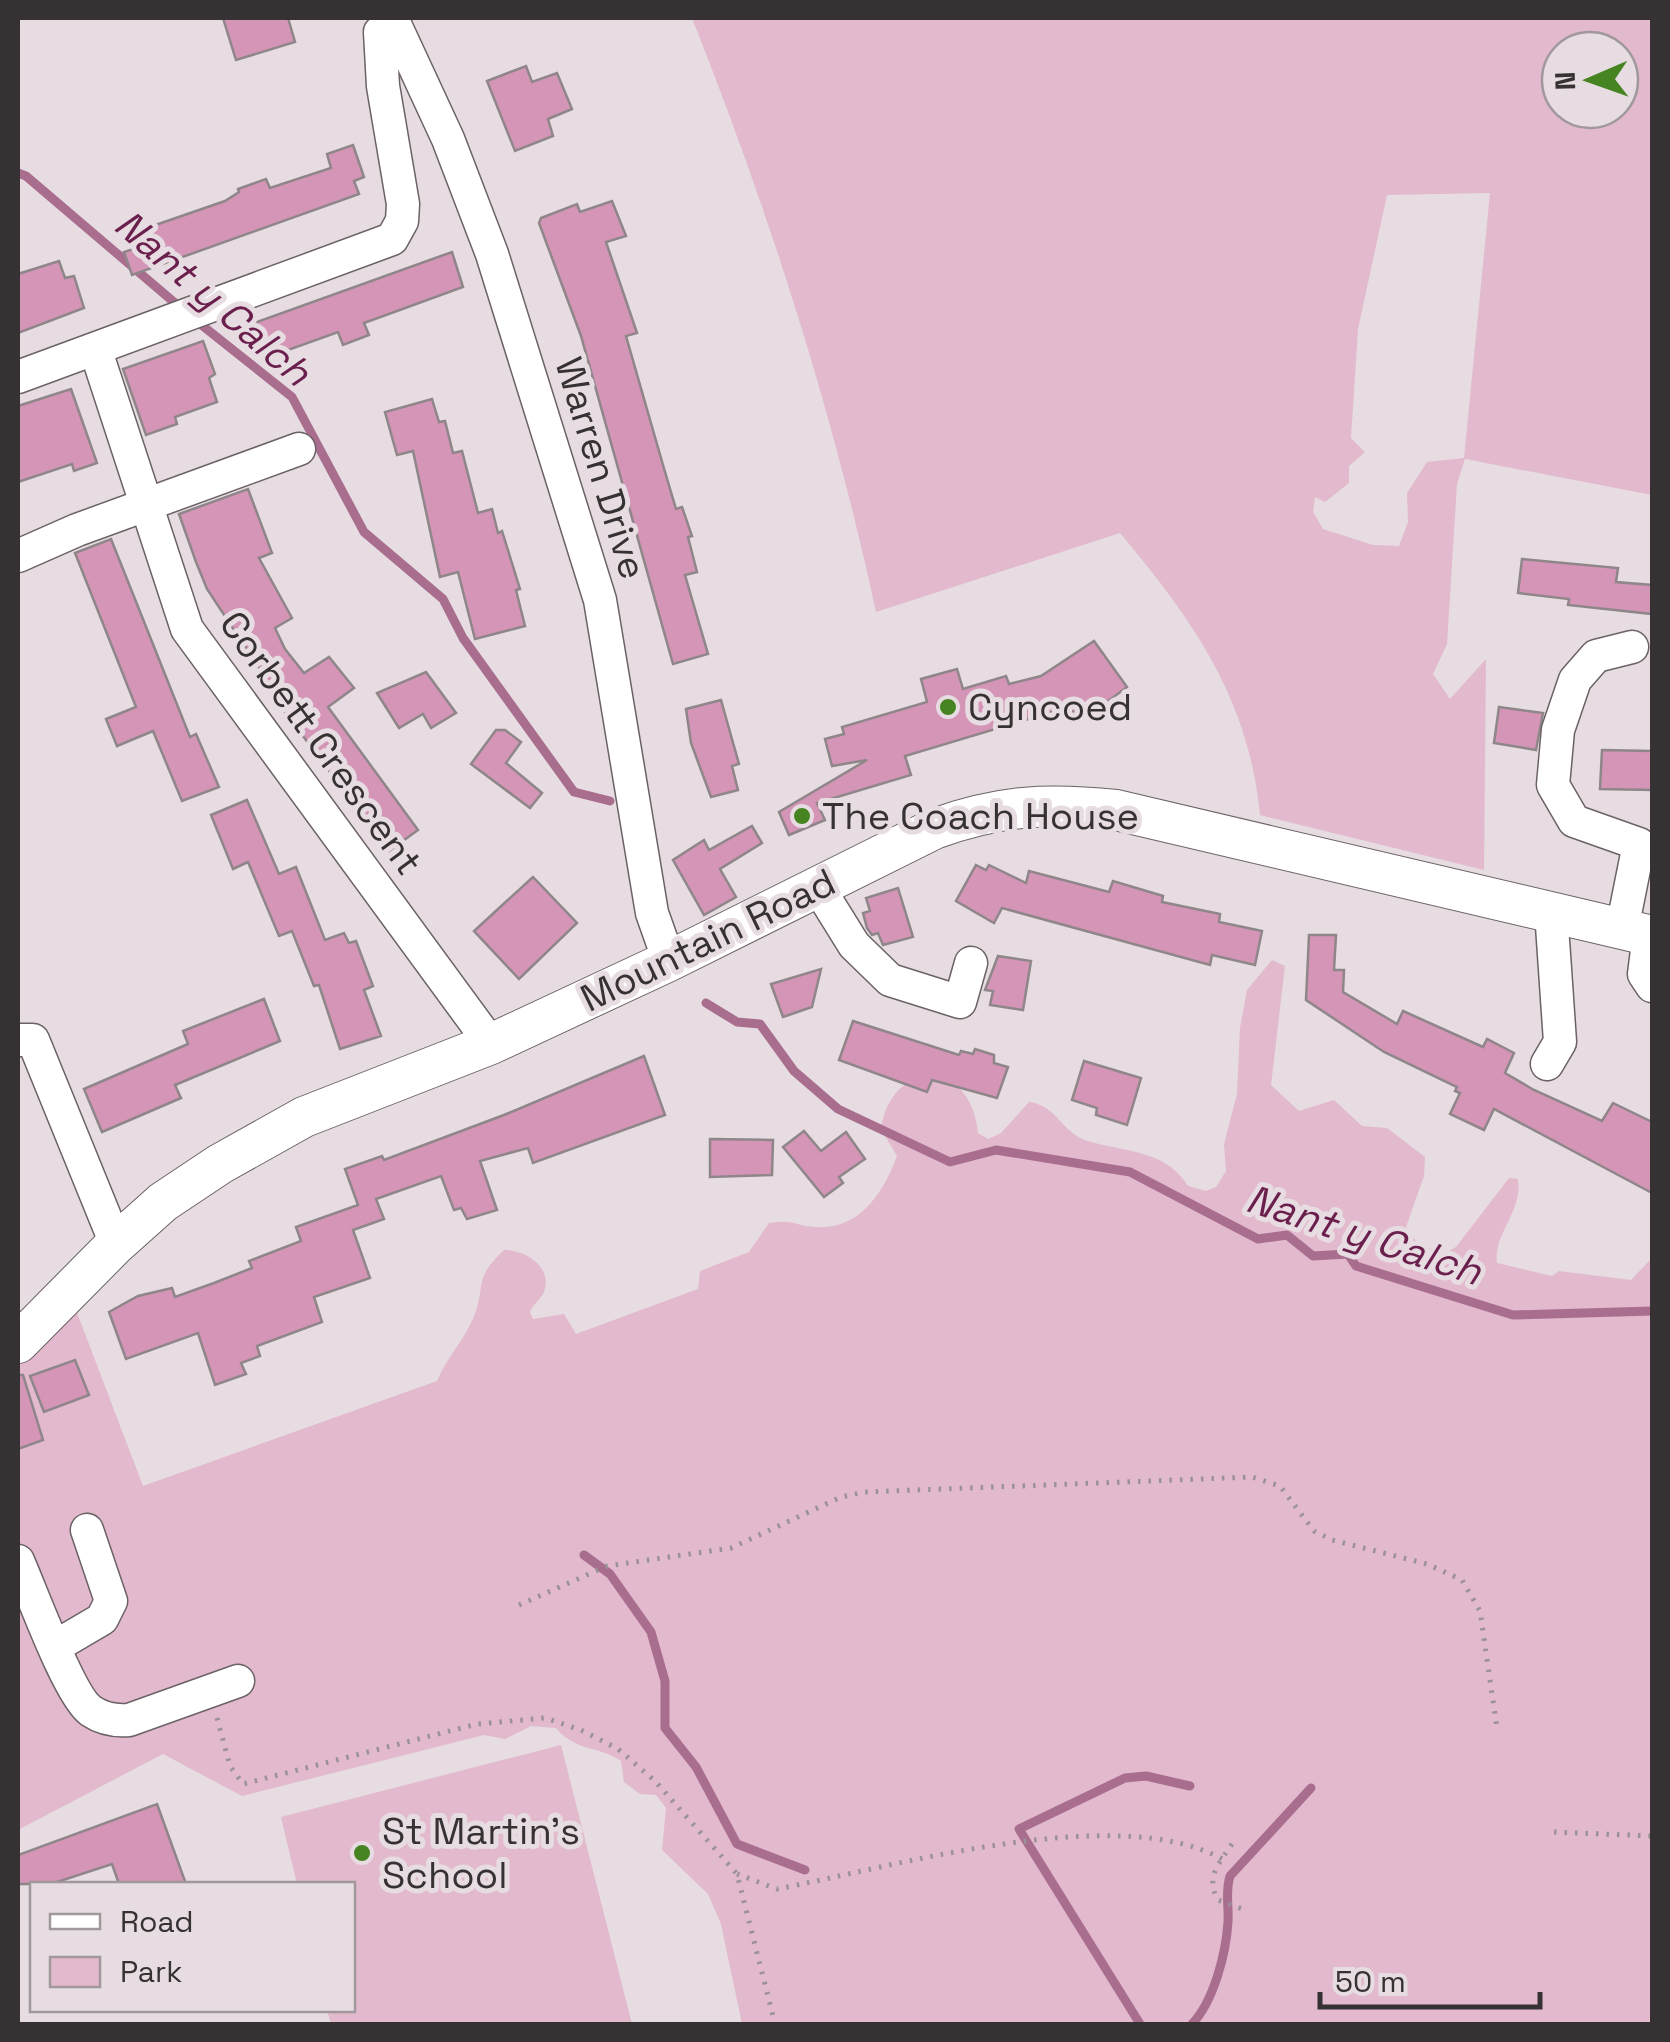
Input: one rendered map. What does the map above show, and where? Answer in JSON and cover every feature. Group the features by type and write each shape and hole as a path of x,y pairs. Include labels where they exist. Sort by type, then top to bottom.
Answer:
{"main road":[{"name":"Mountain Road","path":"18,1344 163,1202 304,1118 491,1044 968,816 1053,803 1116,810 1641,934"}],"street":[{"path":"18,376 392,238 402,221 402,204 383,86 380,32 393,19"},
{"name":"Warren Drive","path":"393,19 448,139 492,254 600,600 652,913 669,961"},
{"name":"Corbett Crescent","path":"96,350 188,628 205,657 491,1044"},
{"path":"18,556 298,449"},
{"path":"1632,647 1596,656 1576,680 1558,730 1553,785 1574,821 1638,844 1644,974 1652,986"},
{"path":"818,887 854,945 890,980 960,1002 971,962"},
{"path":"1546,1064 1560,1042 1550,911"},
{"path":"18,1040 33,1040 116,1244"},
{"path":"56,1646 108,1612 110,1588 87,1530"},
{"path":"18,1561 82,1701 91,1711 114,1721 129,1720 224,1686"}],"path":[{"path":"519,1604 608,1566 731,1548 841,1496 1252,1477 1280,1486 1314,1530 1332,1540 1427,1564 1462,1580 1480,1611 1496,1728"},
{"path":"224,1686 230,1766 243,1784 477,1724 545,1718 581,1730 618,1749 655,1781 736,1874 775,2024"},
{"path":"1554,1832 1652,1836"},
{"path":"736,1874 777,1889 1064,1838 1120,1836 1200,1846 1222,1859"},
{"path":"1232,1844 1211,1876 1212,1889 1218,1900 1248,1911"}],"green space":[{"path":"692,18 1652,18 1652,495 1465,459 1457,484 1447,644 1433,674 1450,699 1486,659 1484,870 1260,815 1244,734 1213,663 1171,597 1120,533 876,612 840,460 772,237","holes":["1490,193 1464,458 1427,462 1407,493 1408,522 1399,546 1373,545 1323,529 1313,512 1315,497 1325,502 1349,483 1349,466 1365,452 1351,438 1358,329 1387,195"]},
{"path":"1272,960 1285,966 1271,1085 1299,1111 1334,1100 1362,1126 1387,1128 1425,1157 1424,1176 1406,1227 1419,1245 1447,1252 1456,1247 1509,1178 1518,1179 1518,1191 1499,1242 1497,1263 1552,1276 1559,1271 1631,1280 1652,1258 1652,2024 742,2024 721,1924 708,1894 662,1850 666,1808 656,1795 640,1794 624,1782 621,1761 571,1741 556,1728 531,1726 505,1739 484,1735 242,1796 163,1754 18,1830 18,1343 68,1289 143,1486 437,1381 473,1319 484,1276 504,1250 528,1256 544,1274 544,1292 530,1312 533,1319 564,1314 576,1334 698,1289 700,1271 749,1252 769,1223 831,1227 845,1223 868,1206 892,1169 897,1156 881,1129 888,1106 899,1089 914,1079 931,1076 947,1080 961,1090 972,1108 978,1133 988,1139 1001,1133 1029,1102 1046,1108 1085,1140 1155,1158 1188,1186 1206,1191 1216,1187 1226,1171 1224,1144 1237,1094 1240,1028 1247,990"},
{"path":"561,1745 632,2024 331,2024 328,2012 355,2012 355,1882 297,1882 281,1817"}],"building":[{"path":"223,18 288,18 295,42 236,60"},
{"path":"526,66 532,82 557,73 572,109 548,119 553,136 515,151 487,81"},
{"path":"353,145 364,177 354,181 359,194 132,275 124,252 140,247 135,232 225,201 238,189 266,179 270,188 331,168 327,154"},
{"path":"612,201 626,236 606,242 637,333 626,336 663,465 676,509 682,507 692,536 688,537 697,572 685,575 708,654 673,664 581,336 539,223 541,218 577,204 580,212"},
{"path":"452,252 463,287 364,323 369,335 343,345 338,332 266,358 254,323"},
{"path":"59,261 65,278 74,276 84,308 18,333 18,274"},
{"path":"203,341 215,374 209,378 217,402 175,417 177,424 146,435 123,369"},
{"path":"71,389 97,463 74,471 72,464 18,482 18,406"},
{"path":"432,399 439,422 445,421 453,453 462,451 478,513 492,509 498,533 502,531 520,589 516,590 525,626 475,639 458,572 440,577 413,451 397,455 385,412"},
{"path":"248,489 272,553 259,558 292,618 275,628 285,649 304,673 329,657 354,688 328,707 418,830 389,851 261,680 265,677 207,589 196,562 179,514"},
{"path":"111,539 190,737 196,734 219,787 182,801 153,731 117,746 106,719 136,707 75,553"},
{"path":"1522,559 1618,568 1616,582 1652,585 1652,614 1568,605 1569,599 1518,593"},
{"path":"1094,641 1127,687 1080,722 1069,707 905,756 911,775 817,803 825,820 789,835 779,812 867,760 832,766 825,739 844,734 842,727 927,702 921,679 957,669 963,689 1006,676 1009,684 1041,676"},
{"path":"426,672 456,713 431,728 423,714 399,728 377,693"},
{"path":"721,700 739,764 732,766 738,790 711,797 691,743 686,709"},
{"path":"1499,707 1543,713 1536,750 1494,743"},
{"path":"496,730 505,730 521,742 506,763 542,793 530,808 471,764"},
{"path":"1602,750 1652,751 1652,790 1600,789"},
{"path":"247,800 279,874 296,867 325,940 344,933 349,943 356,941 373,986 364,990 381,1036 340,1049 319,985 314,986 292,931 279,936 248,862 233,869 211,815"},
{"path":"752,826 762,843 720,869 736,897 704,915 673,860 704,840 709,850"},
{"path":"976,865 986,870 989,865 1026,883 1029,871 1109,892 1113,881 1163,896 1162,902 1220,914 1219,922 1262,931 1255,965 1212,955 1210,965 1002,908 994,923 956,901"},
{"path":"533,877 577,923 519,979 474,931"},
{"path":"898,888 913,937 883,945 878,933 872,935 867,928 863,913 870,911 866,898"},
{"path":"1309,935 1336,935 1334,970 1344,970 1343,992 1397,1024 1403,1011 1483,1047 1487,1039 1514,1053 1505,1073 1534,1090 1602,1121 1613,1103 1652,1122 1652,1193 1494,1109 1484,1130 1450,1114 1460,1093 1455,1091 1457,1087 1384,1052 1306,1000"},
{"path":"998,956 1031,961 1023,1010 990,1005 993,991 985,990"},
{"path":"821,969 812,1007 783,1017 771,984"},
{"path":"264,999 280,1041 175,1085 181,1098 102,1132 84,1089 188,1044 183,1031"},
{"path":"853,1021 959,1055 961,1051 973,1054 975,1049 994,1055 994,1063 1008,1067 997,1098 932,1080 927,1092 839,1060"},
{"path":"644,1056 665,1115 533,1163 528,1148 480,1161 497,1210 467,1219 461,1208 454,1210 441,1176 376,1199 384,1219 353,1230 370,1278 314,1297 322,1322 257,1346 260,1356 241,1363 246,1374 215,1385 198,1333 126,1359 109,1312 138,1296 172,1288 175,1297 214,1283 252,1268 249,1261 301,1241 296,1227 358,1205 345,1169 382,1156 384,1160 504,1115"},
{"path":"1084,1061 1141,1078 1127,1125 1096,1115 1097,1108 1072,1100"},
{"path":"804,1131 821,1151 846,1132 865,1159 839,1177 843,1183 824,1197 783,1147"},
{"path":"710,1139 773,1140 772,1175 710,1177"},
{"path":"75,1360 89,1395 44,1412 30,1376"},
{"path":"18,1375 23,1375 43,1440 18,1449"},
{"path":"157,1804 185,1882 118,1882 112,1864 57,1882 18,1884 18,1855"}],"waterway":[{"name":"Nant y Calch","path":"18,173 182,309"},
{"name":"Nant y Calch","path":"194,319 292,397 364,532 443,599 463,638 574,792 610,801"},
{"name":"Nant y Calch","path":"706,1003 737,1022 760,1024 794,1071 838,1109 950,1162 996,1150 1130,1172 1258,1239 1287,1235 1313,1256 1348,1254 1356,1266 1513,1315 1652,1311"},
{"path":"584,1555 610,1574 651,1632 665,1681 665,1728 696,1767 737,1844 805,1870"},
{"path":"1140,2024 1019,1829 1125,1778 1146,1776 1190,1786"},
{"path":"1192,2024 1207,2003 1222,1962 1230,1876 1311,1788"}],"place":[{"name":"Cyncoed","path":"948,707"},
{"name":"The Coach House","path":"802,816"},
{"name":"St Martin's School","path":"362,1853"}]}
